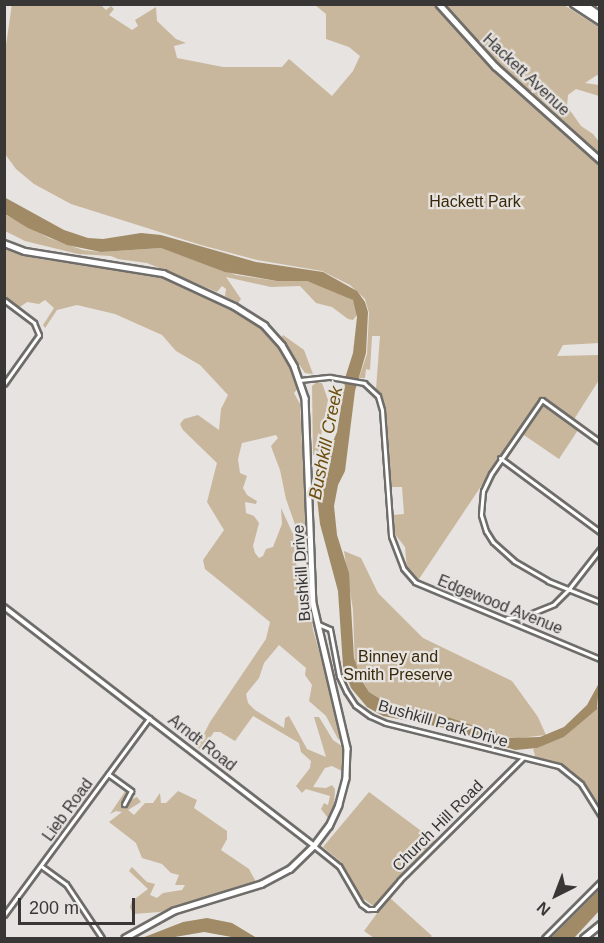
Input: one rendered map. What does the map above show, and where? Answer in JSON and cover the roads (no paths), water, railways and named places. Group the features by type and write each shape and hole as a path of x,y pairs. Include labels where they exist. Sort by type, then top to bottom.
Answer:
{"highway":[{"path":"574,4 600,21"},
{"path":"583,4 600,16"}],"main road":[{"name":"Hackett Avenue","path":"439,4 495,66 600,160"},
{"name":"Bushkill Drive","path":"4,243 25,251 148,270 179,278 242,310 264,325 286,352 300,380 307,413 312,595 317,624 343,723 348,756 345,785 339,805 329,826 314,846 295,865 272,879 174,911 125,939"},
{"path":"583,939 600,924"}],"street":[{"path":"4,300 34,322 39,335 4,384"},
{"name":"Edgewood Avenue","path":"300,380 330,377 364,383 375,393 381,405 391,536 403,568 424,588 507,618 600,659"},
{"path":"600,442 542,400 500,458 483,491 481,515 486,531 493,542 514,561 568,590 600,602"},
{"path":"500,458 600,532"},
{"path":"507,618 541,611 554,604 600,549"},
{"name":"Arndt Road","path":"4,607 339,866 360,903 371,910"},
{"name":"Bushkill Park Drive","path":"317,624 325,625 330,629 343,686 355,705 370,716 523,758 554,764 567,770 581,784 600,814"},
{"name":"Lieb Road","path":"4,915 149,718"},
{"name":"Church Hill Road","path":"371,910 377,908 400,880 523,758"},
{"path":"108,774 131,791 124,804"},
{"path":"41,866 66,884 102,939"},
{"path":"544,939 600,882"}],"park label":[{"name":"Hackett Park","path":"475,202"},
{"name":"Binney and Smith Preserve","path":"398,666"}],"water label":[{"name":"Bushkill Creek","path":"326,443"}]}
